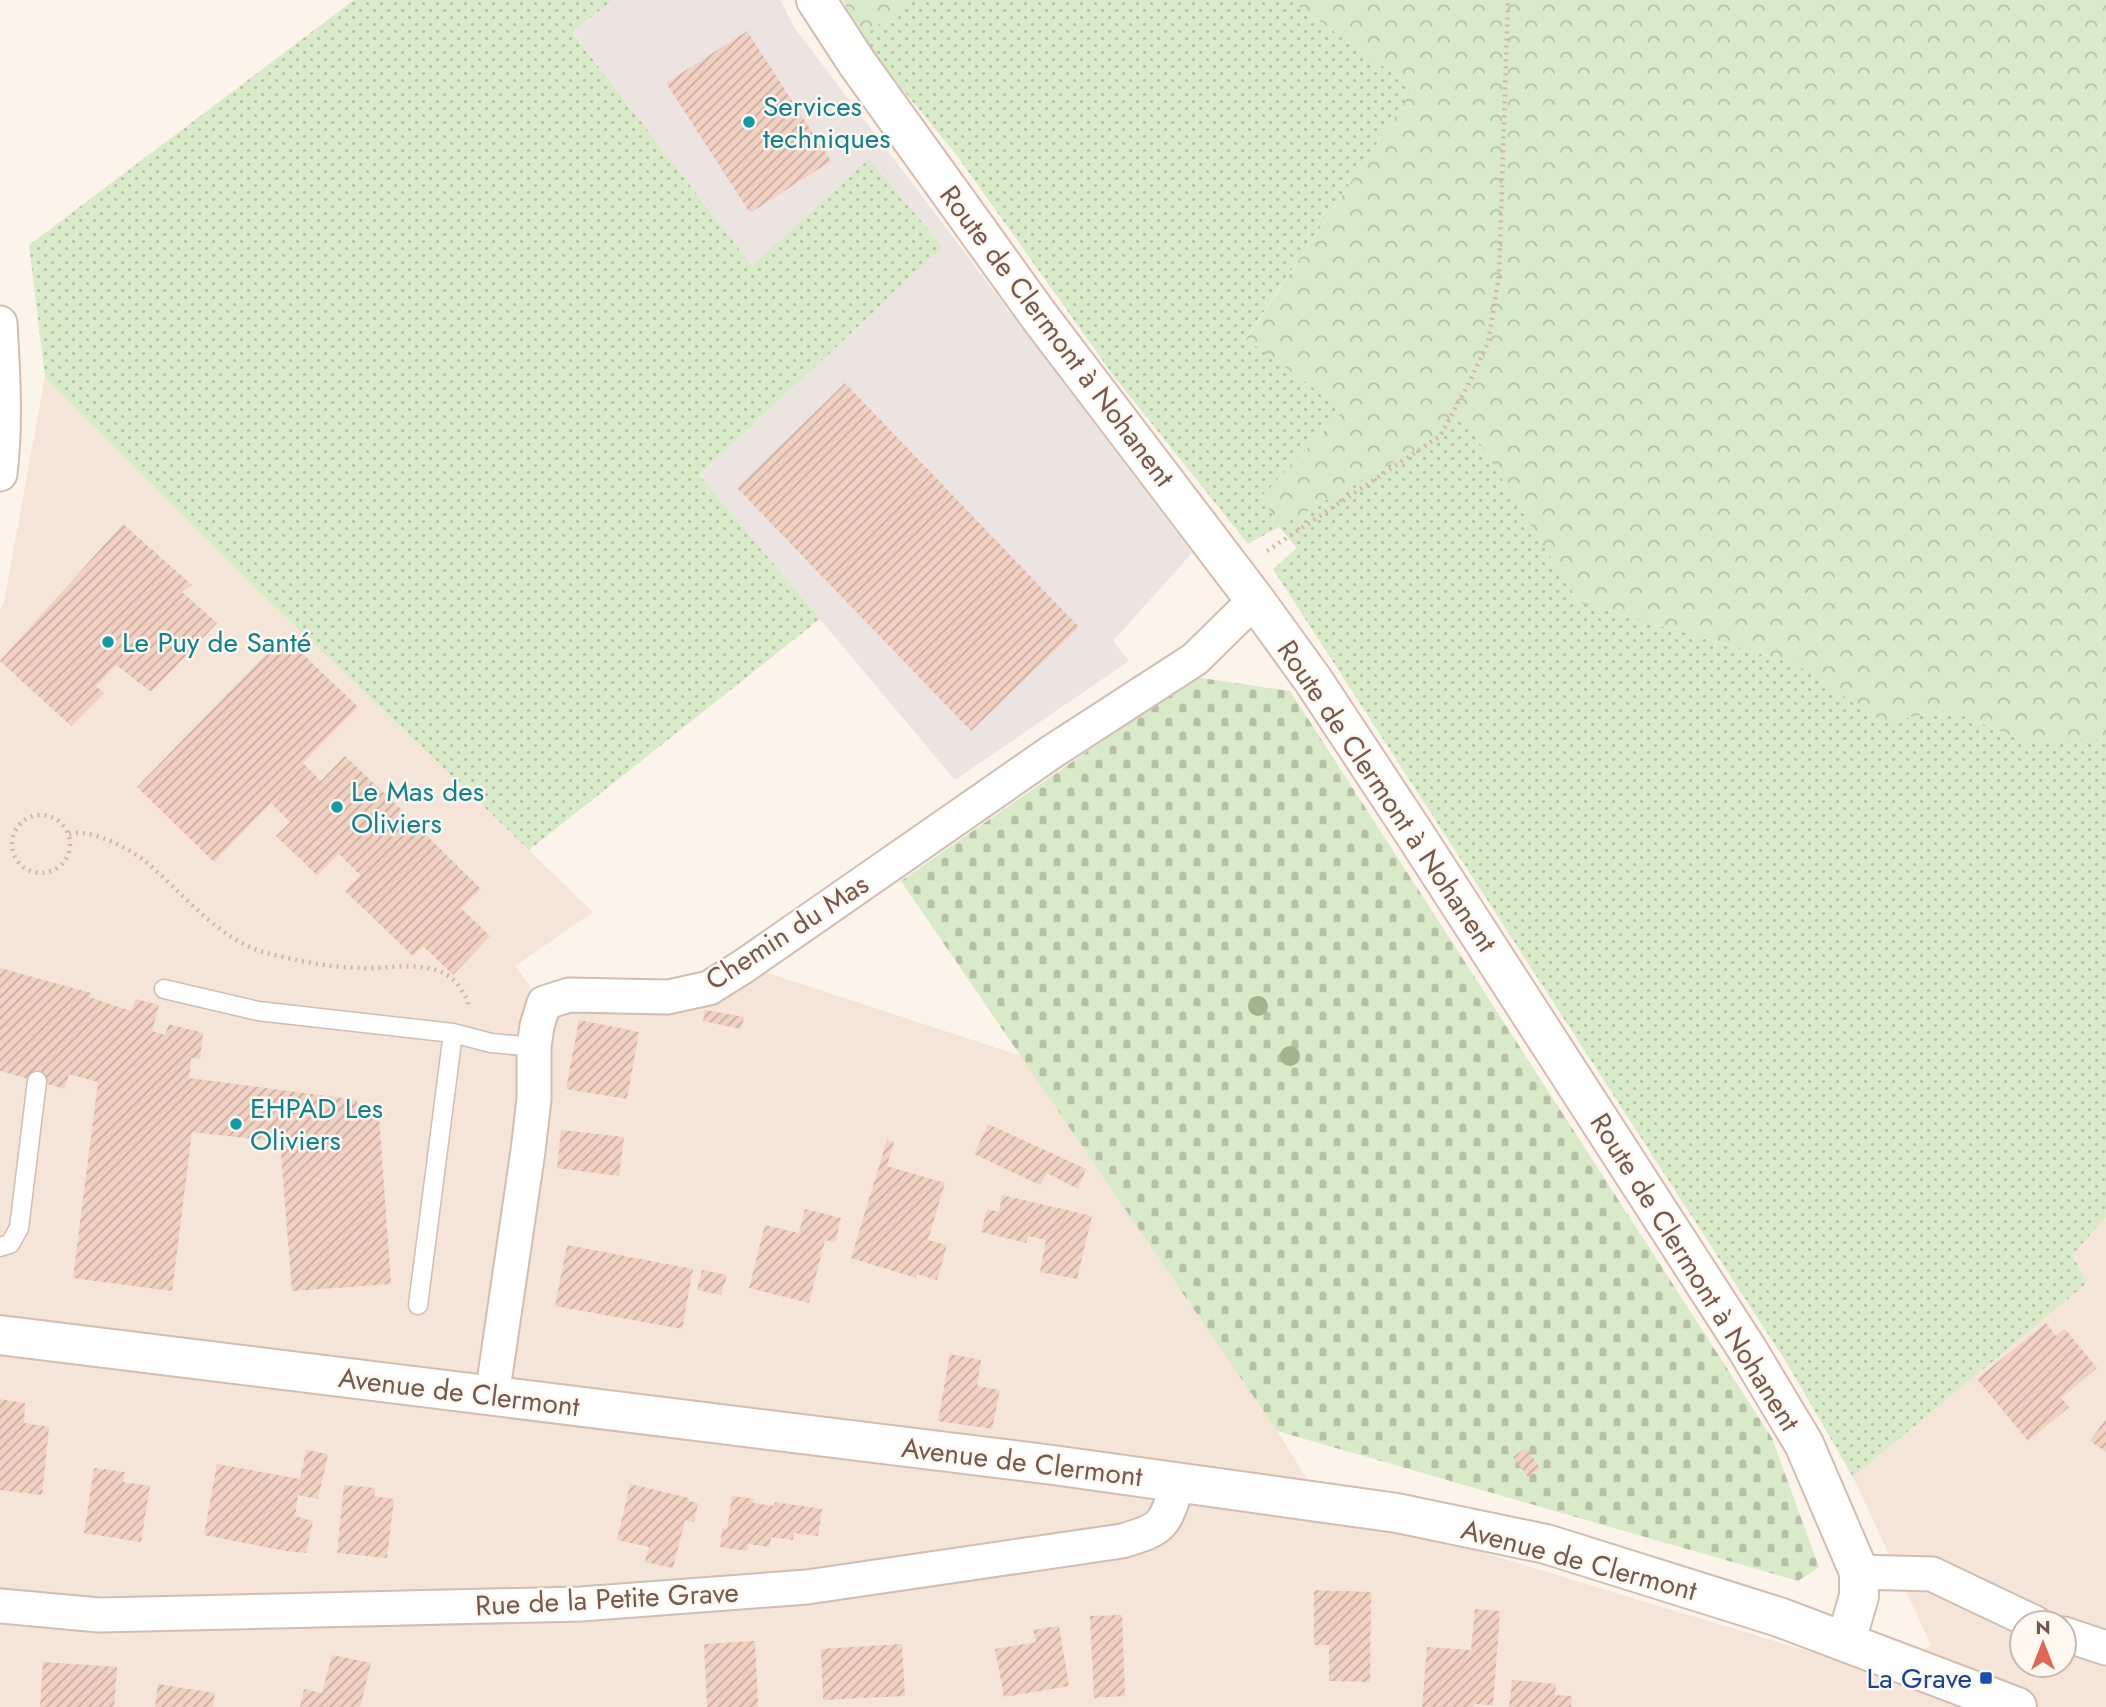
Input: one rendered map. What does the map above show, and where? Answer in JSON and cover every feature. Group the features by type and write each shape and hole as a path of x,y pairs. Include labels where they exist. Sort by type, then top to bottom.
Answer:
{"main road":[{"name":"Route de Clermont à Nohanent","path":"817,0 857,63 1031,305 1245,586 1313,680 1747,1349 1804,1444 1859,1572 1859,1597 1846,1641"},
{"name":"Avenue de Clermont","path":"0,1335 1053,1465 1397,1513 1546,1544 1779,1617 2017,1707"}],"street":[{"path":"0,323 4,441 0,474"},
{"name":"Chemin du Mas","path":"492,1396 530,1138 534,1099 534,1047 544,1003 569,995 668,997 709,988 1053,751 1195,659 1245,586"},
{"name":"Rue de la Petite Grave","path":"0,1606 99,1615 581,1604 807,1587 1122,1541 1152,1532 1165,1519 1179,1482"},
{"path":"1859,1572 1932,1574 2008,1610"},
{"path":"2078,1639 2106,1648"}],"lane":[{"path":"164,989 258,1011 460,1035 491,1043 534,1047"},
{"path":"418,1305 460,1035"},
{"path":"0,1247 10,1244 19,1228 37,1081"}],"path":[{"path":"1245,586 1440,436 1488,343 1499,276 1508,0"},
{"path":"38,815 50,816 59,821 69,834 70,852 55,870 45,873 32,872 23,867 12,848 13,836 18,826 38,815"},
{"path":"69,834 84,832 105,838 145,860 194,908 233,937 260,951 357,968 416,967 444,972 457,983 469,1001 460,1035"}],"shaded area":[{"path":"613,0 780,0 794,27 1192,553 1113,641 1129,661 955,780 699,475 943,247 869,160 752,267 572,31"},
{"path":"45,377 267,599 593,912 515,966 542,1003 669,997 744,965 1021,1056 1277,1431 1323,1504 1883,1674 1931,1645 1853,1477 2087,1283 2072,1255 2106,1217 2106,1707 0,1707 0,611 4,602"}],"green space":[{"path":"354,0 613,0 572,32 752,266 869,159 943,247 699,475 820,619 529,850 267,599 45,377 29,245"},
{"path":"843,0 909,0 861,39"},
{"path":"909,0 1290,0 1414,88 1246,338 1344,410 1262,496 1462,414 1579,603 1796,664 1883,722 1950,710 2021,740 2106,739 2106,1217 2072,1255 2087,1283 1853,1477 1788,1365 1273,569 1297,548 1279,527 1248,544 1113,375 955,153 861,39"},
{"path":"1290,0 2106,0 2106,739 2021,740 1950,710 1883,722 1796,664 1579,603 1462,414 1440,436 1279,527 1262,496 1344,410 1246,339 1414,88"},
{"path":"1194,677 1290,691 1772,1438 1819,1567 1798,1581 1277,1431 901,881"}],"building":[{"name":"Services techniques","path":"747,31 831,161 750,213 666,83"},
{"path":"845,383 1079,627 971,731 737,488"},
{"name":"Le Puy de Santé","path":"123,524 192,585 182,592 217,623 151,692 116,665 96,686 104,693 71,726 0,661"},
{"name":"Le Mas des Oliviers","path":"284,636 358,707 303,763 321,781 345,756 403,811 394,820 405,830 415,824 481,889 461,908 490,936 453,975 423,946 413,956 345,891 360,875 339,854 317,875 276,836 290,822 271,803 214,862 137,787"},
{"name":"EHPAD Les Oliviers","path":"0,968 91,993 89,997 131,1011 136,999 159,1005 152,1031 165,1035 169,1024 203,1033 200,1059 191,1058 189,1078 357,1100 359,1116 379,1116 391,1284 292,1291 280,1142 192,1132 172,1291 73,1278 98,1082 69,1074 65,1089 0,1071"},
{"path":"705,1010 744,1017 741,1029 703,1021"},
{"path":"579,1020 639,1032 627,1099 566,1089"},
{"path":"988,1124 1086,1169 1078,1189 1047,1173 1040,1185 974,1154"},
{"path":"561,1130 624,1137 619,1176 557,1168"},
{"path":"887,1140 894,1142 887,1166 945,1183 928,1240 947,1245 937,1280 917,1274 916,1278 851,1258"},
{"path":"1002,1195 1092,1216 1077,1279 1040,1272 1046,1240 1028,1236 1026,1243 981,1232 987,1209 999,1212"},
{"path":"805,1209 841,1218 835,1242 825,1240 809,1303 749,1288 765,1225 799,1233"},
{"path":"567,1245 693,1269 682,1329 555,1306"},
{"path":"702,1270 727,1275 721,1295 697,1290"},
{"path":"2046,1323 2056,1336 2065,1329 2097,1368 2061,1398 2069,1407 2028,1441 1977,1379"},
{"path":"950,1354 981,1360 977,1386 1000,1390 992,1429 938,1421"},
{"path":"0,1399 25,1403 24,1423 49,1427 42,1495 0,1490"},
{"path":"2106,1419 2106,1452 2090,1441"},
{"path":"1526,1448 1540,1468 1528,1477 1513,1457"},
{"path":"306,1450 328,1454 318,1499 298,1495 295,1516 313,1521 306,1553 204,1535 217,1464 300,1479"},
{"path":"94,1468 125,1472 123,1482 150,1486 141,1542 84,1533"},
{"path":"630,1484 689,1498 689,1501 698,1503 694,1522 685,1520 673,1568 645,1562 649,1547 617,1540"},
{"path":"344,1485 375,1488 374,1496 394,1499 387,1558 337,1553"},
{"path":"732,1496 754,1499 753,1503 774,1506 775,1502 822,1509 818,1536 794,1533 793,1540 771,1537 769,1547 748,1544 747,1551 720,1547 722,1528 727,1529"},
{"path":"1314,1590 1371,1592 1370,1682 1329,1681 1329,1645 1314,1645"},
{"path":"1475,1609 1500,1611 1493,1705 1422,1707 1427,1647 1471,1650"},
{"path":"1122,1615 1125,1696 1094,1698 1090,1616"},
{"path":"1059,1626 1069,1686 1004,1697 995,1649 1036,1642 1033,1630"},
{"path":"755,1641 758,1707 707,1707 704,1644"},
{"path":"902,1644 905,1696 823,1700 821,1649"},
{"path":"332,1655 371,1663 360,1707 300,1707 304,1689 322,1693"},
{"path":"43,1662 117,1667 114,1707 40,1707"},
{"path":"1512,1680 1556,1684 1555,1695 1572,1696 1571,1707 1509,1707"},
{"path":"158,1684 215,1693 213,1707 155,1707"}],"place":[{"name":"Services techniques","path":"749,122"},
{"name":"Le Puy de Santé","path":"108,642"},
{"name":"Le Mas des Oliviers","path":"337,807"},
{"name":"EHPAD Les Oliviers","path":"236,1124"},
{"name":"La Grave","path":"1986,1678"}]}
